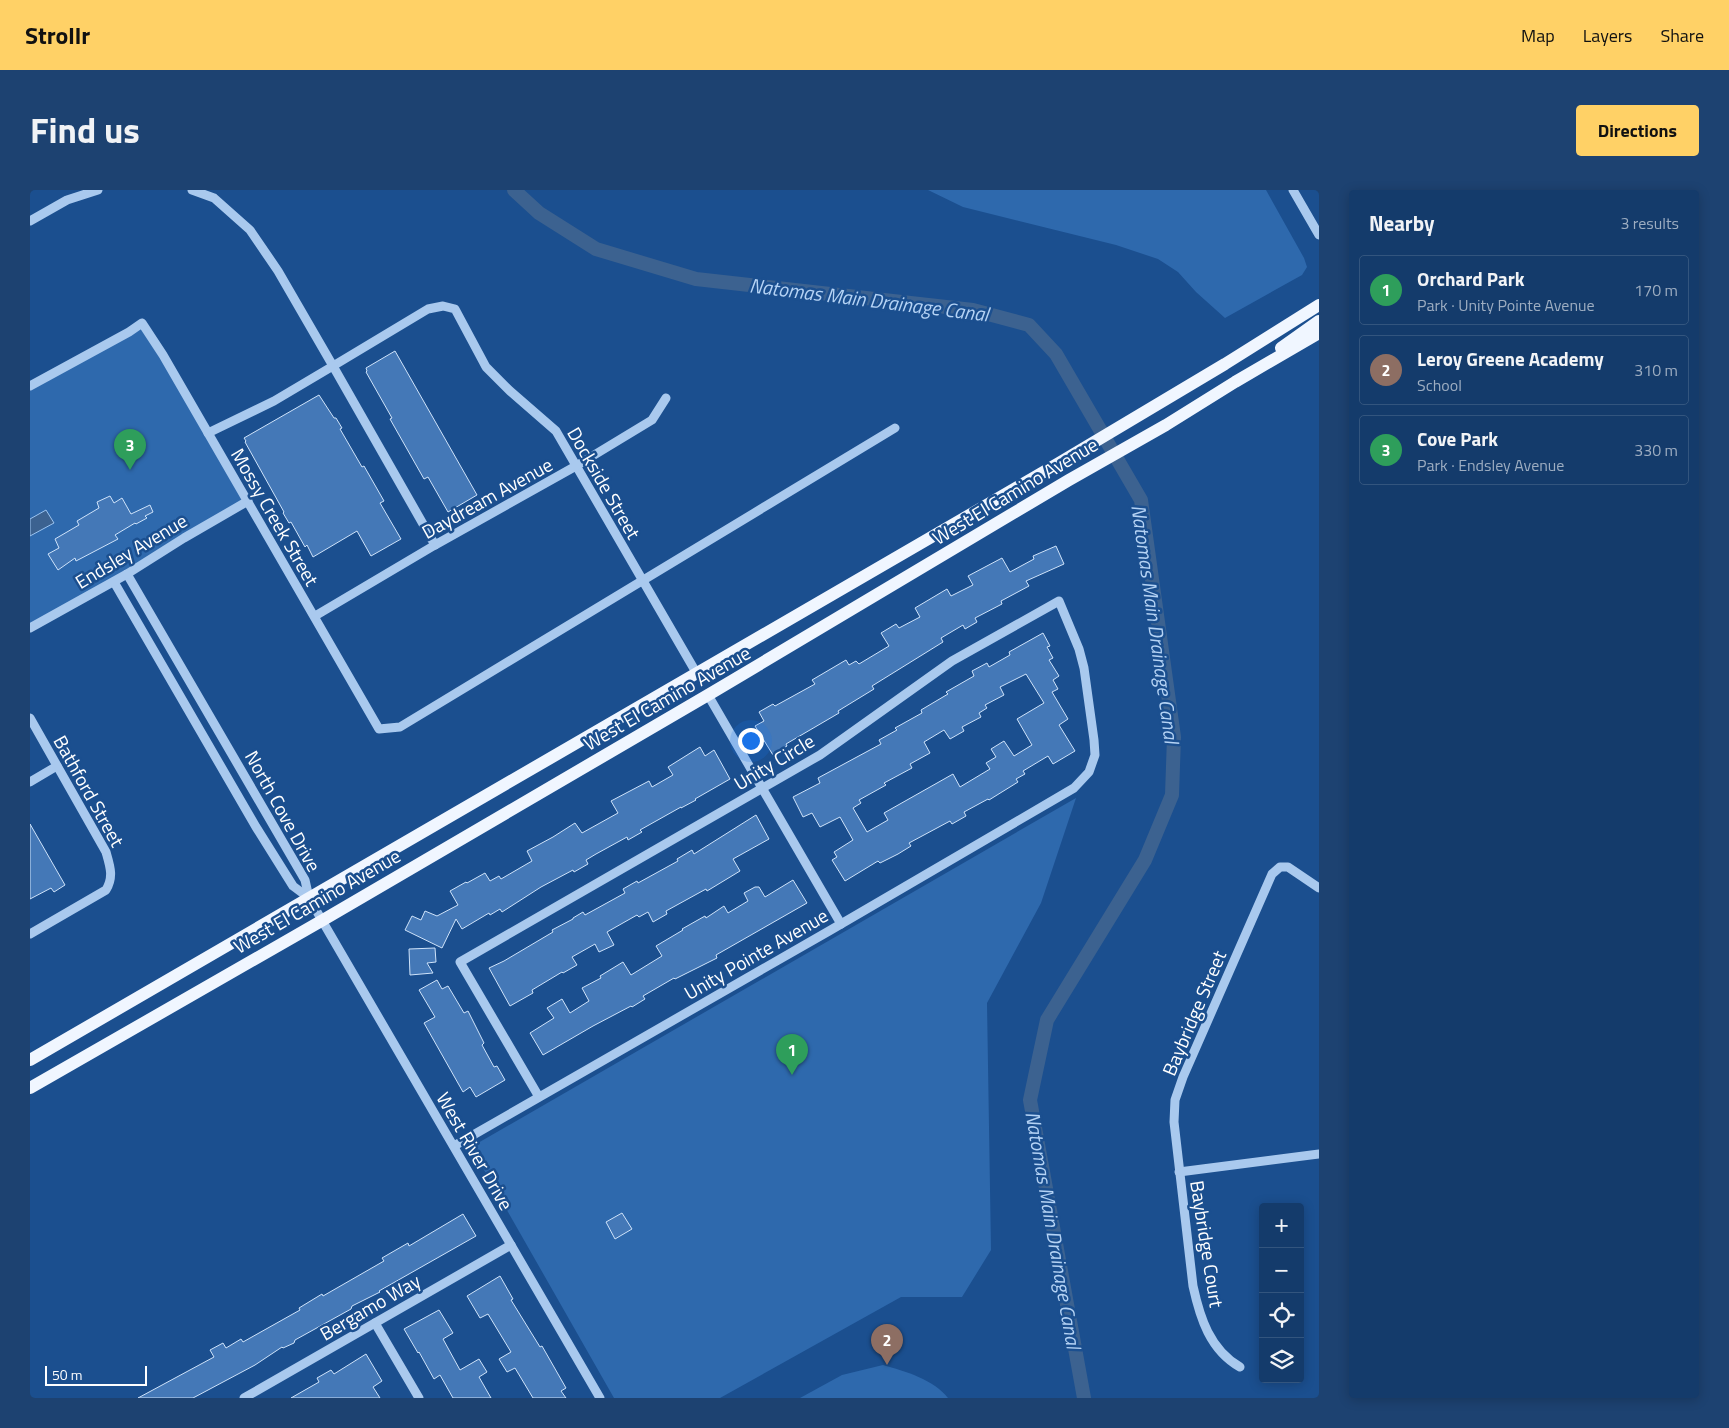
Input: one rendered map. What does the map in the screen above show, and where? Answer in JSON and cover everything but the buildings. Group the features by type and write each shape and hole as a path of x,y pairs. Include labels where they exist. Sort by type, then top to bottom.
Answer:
{"main road":[{"name":"West El Camino Avenue","path":"30,1060 1059,463 1156,406 1319,305"},
{"path":"1235,382 1319,321"},
{"name":"West El Camino Avenue","path":"30,1088 708,696 1319,333"}],"street":[{"path":"30,222 67,200 98,190"},
{"path":"192,190 214,198 250,230 278,271 435,545"},
{"path":"1293,190 1319,235"},
{"name":"Dockside Street","path":"333,366 428,309 443,306 455,309 486,367 510,391 556,431 697,674"},
{"name":"Mossy Creek Street","path":"30,386 142,323 163,354 379,729 400,727 642,581"},
{"path":"208,434 274,401 333,366"},
{"name":"Daydream Avenue","path":"315,616 435,545 576,466 652,420 666,398"},
{"path":"642,581 895,428"},
{"name":"Endsley Avenue","path":"30,628 128,574 184,538 248,502"},
{"name":"North Cove Drive","path":"128,574 305,880 309,898"},
{"name":"North Cove Drive","path":"114,582 256,827 293,886 309,898"},
{"name":"Unity Circle","path":"539,1097 460,962 820,755 952,661 1059,601 1079,648 1084,668 1094,740 1095,755 1089,772 1074,788"},
{"path":"708,696 733,735 841,924"},
{"name":"Bathford Street","path":"30,718 106,852 111,869 111,882 106,890 30,934"},
{"path":"30,782 57,766"},
{"name":"Unity Pointe Avenue","path":"454,1146 1074,788"},
{"name":"Baybridge Street","path":"1179,1172 1174,1122 1175,1100 1183,1077 1272,874 1280,867 1288,867 1319,888"},
{"name":"West River Drive","path":"309,898 600,1398"},
{"path":"1179,1172 1319,1154"},
{"name":"Baybridge Court","path":"1179,1172 1193,1286 1198,1308 1206,1330 1216,1348 1230,1362 1240,1367"},
{"name":"Bergamo Way","path":"244,1398 511,1245"},
{"path":"376,1323 419,1398"}],"shaded area":[{"path":"928,190 1266,190 1304,258 1307,267 1302,275 1225,318 1196,292 1178,272 1158,259 1116,245 963,207"},
{"path":"142,323 248,501 30,627 30,388"},
{"path":"46,510 54,523 30,536 30,519"},
{"path":"1076,798 1041,903 987,1003 991,1250 962,1297 901,1297 720,1398 614,1398 471,1147"},
{"path":"883,1365 910,1373 927,1381 948,1398 800,1398 842,1375"}],"waterway":[{"name":"Natomas Main Drainage Canal","path":"514,190 539,213 596,249 696,279 973,310 1029,325 1056,354 1141,500 1174,737 1172,795 1145,860 1047,1020 1030,1100 1084,1398"}],"place":[{"name":"Cove Park","path":"130,470"},
{"name":"Orchard Park","path":"792,1075"},
{"name":"Leroy Greene Academy","path":"887,1365"}]}
